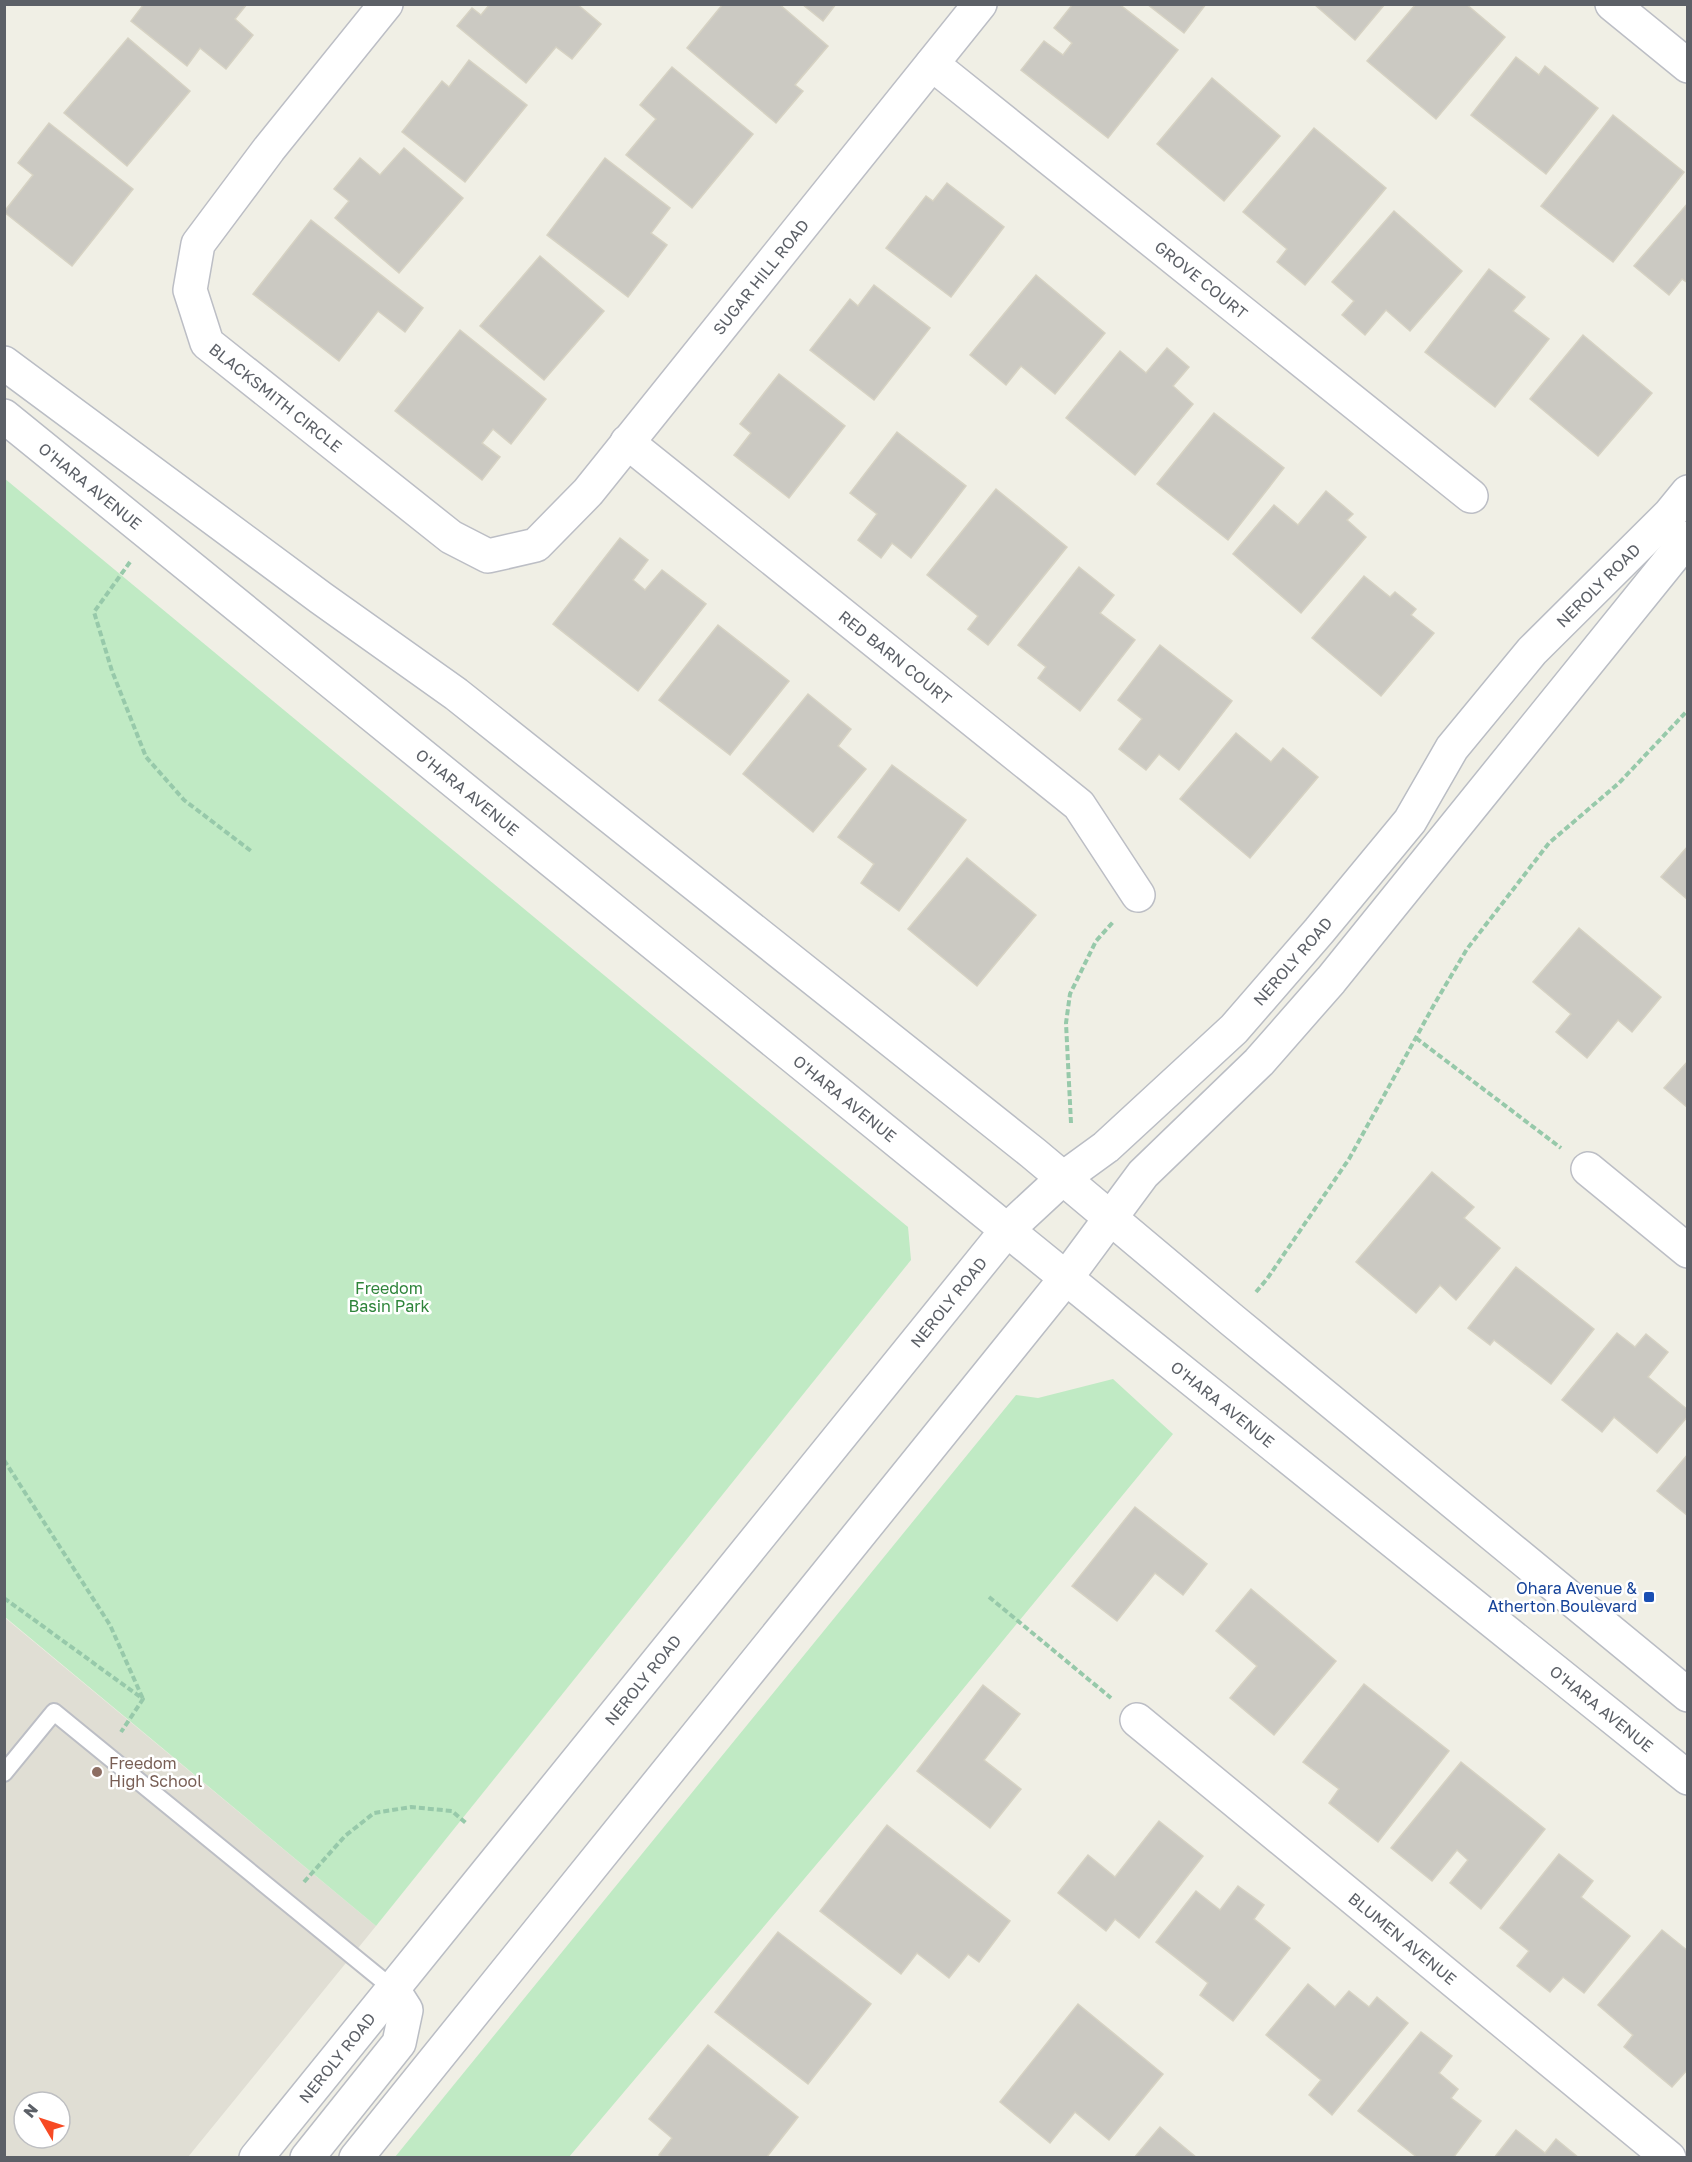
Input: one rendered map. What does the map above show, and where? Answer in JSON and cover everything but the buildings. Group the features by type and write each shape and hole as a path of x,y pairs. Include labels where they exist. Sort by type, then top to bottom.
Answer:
{"street":[{"name":"BLACKSMITH CIRCLE","path":"386,4 269,149 198,244 189,290 207,343 451,537 488,556 536,545"},
{"name":"SUGAR HILL ROAD","path":"536,545 588,492 980,4"},
{"path":"1612,4 1688,66"},
{"name":"GROVE COURT","path":"932,64 1471,496"},
{"path":"4,363 321,598 456,694 1033,1153 1688,1695"},
{"name":"O'HARA AVENUE","path":"4,416 1066,1278 1688,1778"},
{"name":"RED BARN COURT","path":"627,442 1079,805 1138,895"},
{"name":"NEROLY ROAD","path":"256,2157 1007,1230 1062,1179 1106,1147 1234,1029 1410,821 1452,748 1532,651 1670,514 1688,492"},
{"name":"NEROLY ROAD","path":"356,2157 1066,1278 1143,1174 1259,1062 1331,980 1688,538"},
{"path":"1588,1169 1688,1251"},
{"name":"BLUMEN AVENUE","path":"1137,1720 1669,2157"},
{"path":"307,2157 399,2043 406,2010 392,1988"}],"lane":[{"path":"4,1773 54,1712 392,1988"}],"path":[{"path":"150,535 94,612 109,661 146,757 184,800 250,850"},
{"path":"1232,1320 1267,1279 1349,1159 1467,949 1549,843 1619,783 1688,710"},
{"path":"1071,1123 1066,1023 1070,994 1096,941 1138,895"},
{"path":"1416,1038 1588,1169"},
{"path":"4,1460 110,1625 143,1699"},
{"path":"4,1598 143,1699"},
{"path":"989,1598 1137,1720"},
{"path":"106,1755 143,1699"},
{"path":"285,1902 345,1836 374,1813 411,1807 452,1811 467,1824"}],"shaded area":[{"name":"Freedom High School","path":"4,1617 376,1926 188,2157 5,2157"}],"green space":[{"name":"Freedom Basin Park","path":"4,478 908,1227 911,1260 376,1926 5,1617"},
{"path":"1113,1379 1173,1434 893,1774 569,2157 395,2157 1016,1395 1038,1398"}],"place":[{"name":"Ohara Avenue & Atherton Boulevard","path":"1649,1597"},
{"name":"Freedom High School","path":"97,1772"}]}
